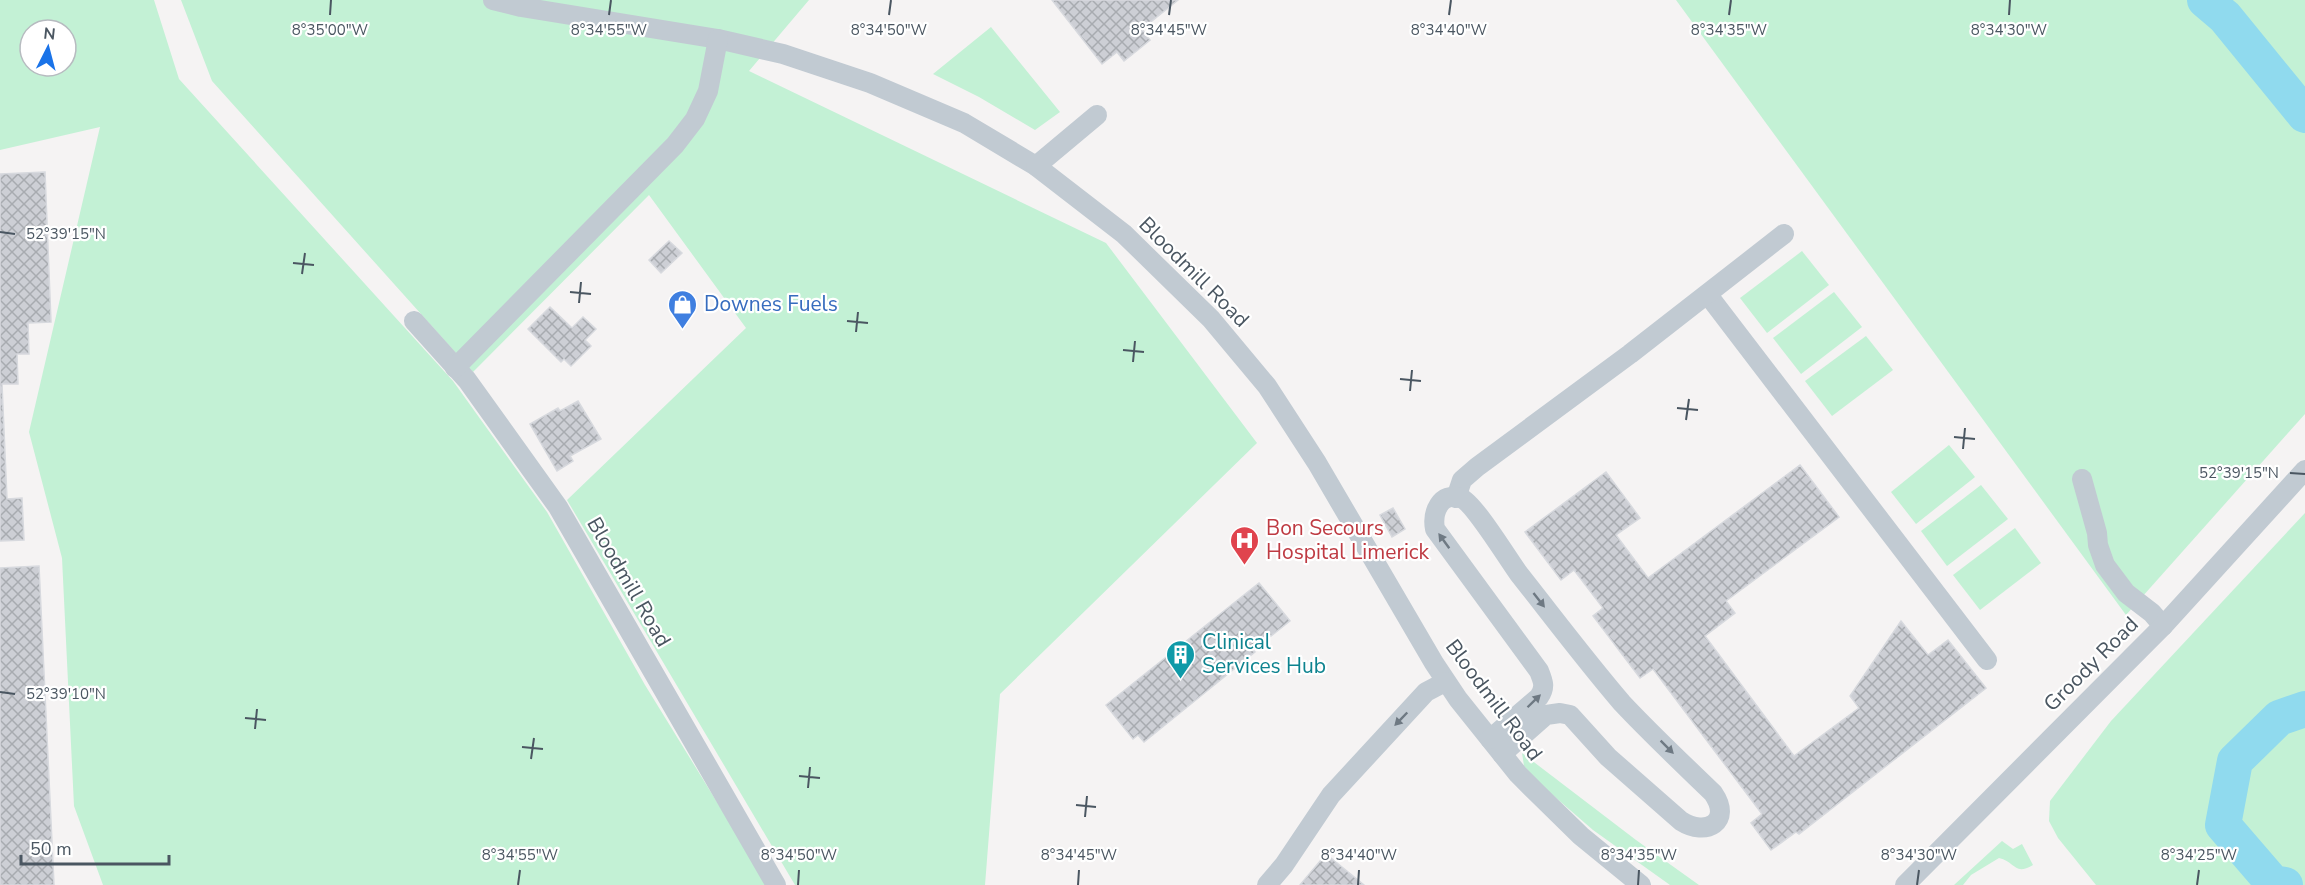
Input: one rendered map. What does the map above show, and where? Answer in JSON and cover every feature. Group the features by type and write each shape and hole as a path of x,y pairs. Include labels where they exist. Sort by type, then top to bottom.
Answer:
{"street":[{"name":"Bloodmill Road","path":"493,0 521,7 718,39 783,54 870,83 964,123 1036,166 1124,234 1211,319 1267,386 1317,463 1445,682 1518,774 1581,836 1641,885"},
{"path":"455,368 675,145 695,119 708,91 718,39"},
{"path":"1036,166 1097,115"},
{"path":"1456,498 1462,480 1477,467 1708,295 1784,234"},
{"path":"1708,295 1987,660"},
{"name":"Bloodmill Road","path":"414,321 467,380 558,507 776,885"},
{"name":"Groody Road","path":"1905,885 2163,626 2305,470"},
{"path":"2082,479 2105,565 2126,593 2152,613 2163,626"},
{"path":"1449,498 1461,498 1473,508 1511,563 1574,645 1624,704 1713,793 1720,803 1718,821 1709,827 1690,827 1681,821 1608,757 1570,715 1560,713 1546,716 1496,746 1544,691 1544,683 1539,671 1435,529 1433,519 1438,505 1449,498"},
{"path":"1267,885 1284,865 1331,795 1426,692 1445,682"}],"green space":[{"path":"0,0 154,0 179,79 453,381 547,512 645,685 768,885 103,885 74,806 62,558 29,432 100,127 0,150"},
{"path":"181,0 809,0 749,71 1106,243 1257,443 1000,694 985,885 795,885 567,500 746,328 649,195 473,372 212,81"},
{"path":"1676,0 2305,0 2305,414 2126,615"},
{"path":"991,27 1060,112 1035,130 979,97 933,74"},
{"path":"1802,251 1829,285 1767,333 1740,298"},
{"path":"1834,292 1862,327 1801,374 1773,338"},
{"path":"1866,336 1893,370 1832,416 1805,381"},
{"path":"1949,445 1975,477 1916,524 1891,492"},
{"path":"1981,485 2008,519 1947,566 1921,531"},
{"path":"2305,513 2305,885 2096,885 2058,838 2049,821 2050,801 2111,721"},
{"path":"2015,528 2041,563 1980,610 1953,575"},
{"path":"1522,753 1699,885 1670,885 1593,830 1540,784 1524,766"},
{"path":"2002,841 2013,849 2022,844 2033,865 2018,869 1999,858 1971,875 1963,885 1954,885"}],"building":[{"path":"1052,0 1178,0 1142,29 1150,40 1124,61 1117,52 1102,64"},
{"path":"45,172 51,322 28,323 29,354 17,354 18,384 2,384 7,499 22,498 24,540 0,541 0,174"},
{"path":"669,241 682,253 661,273 649,260"},
{"path":"550,307 572,328 583,317 596,329 585,340 591,346 571,366 564,359 561,362 528,329"},
{"path":"578,401 601,439 570,456 573,461 557,471 530,424 558,408 560,411"},
{"path":"1800,465 1839,517 1726,601 1735,613 1705,636 1794,756 1859,708 1850,696 1901,621 1928,655 1948,640 1986,688 1799,834 1796,832 1771,850 1751,823 1762,814 1653,669 1640,678 1593,616 1603,608 1574,570 1561,580 1525,532 1606,472 1640,518 1616,535 1648,578"},
{"path":"1393,508 1405,529 1392,537 1380,515"},
{"path":"39,566 54,885 0,885 0,568"},
{"name":"Clinical Services Hub","path":"1259,583 1290,621 1144,742 1138,735 1133,739 1106,705"},
{"path":"1326,854 1364,885 1300,885"}],"waterway":[{"path":"2205,0 2225,17 2305,115"},
{"path":"2285,885 2273,883 2223,825 2235,761 2279,718 2305,709"}],"place":[{"name":"Downes Fuels","path":"683,330"},
{"name":"Bon Secours Hospital Limerick","path":"1245,566"},
{"name":"Clinical Services Hub","path":"1181,680"}]}
